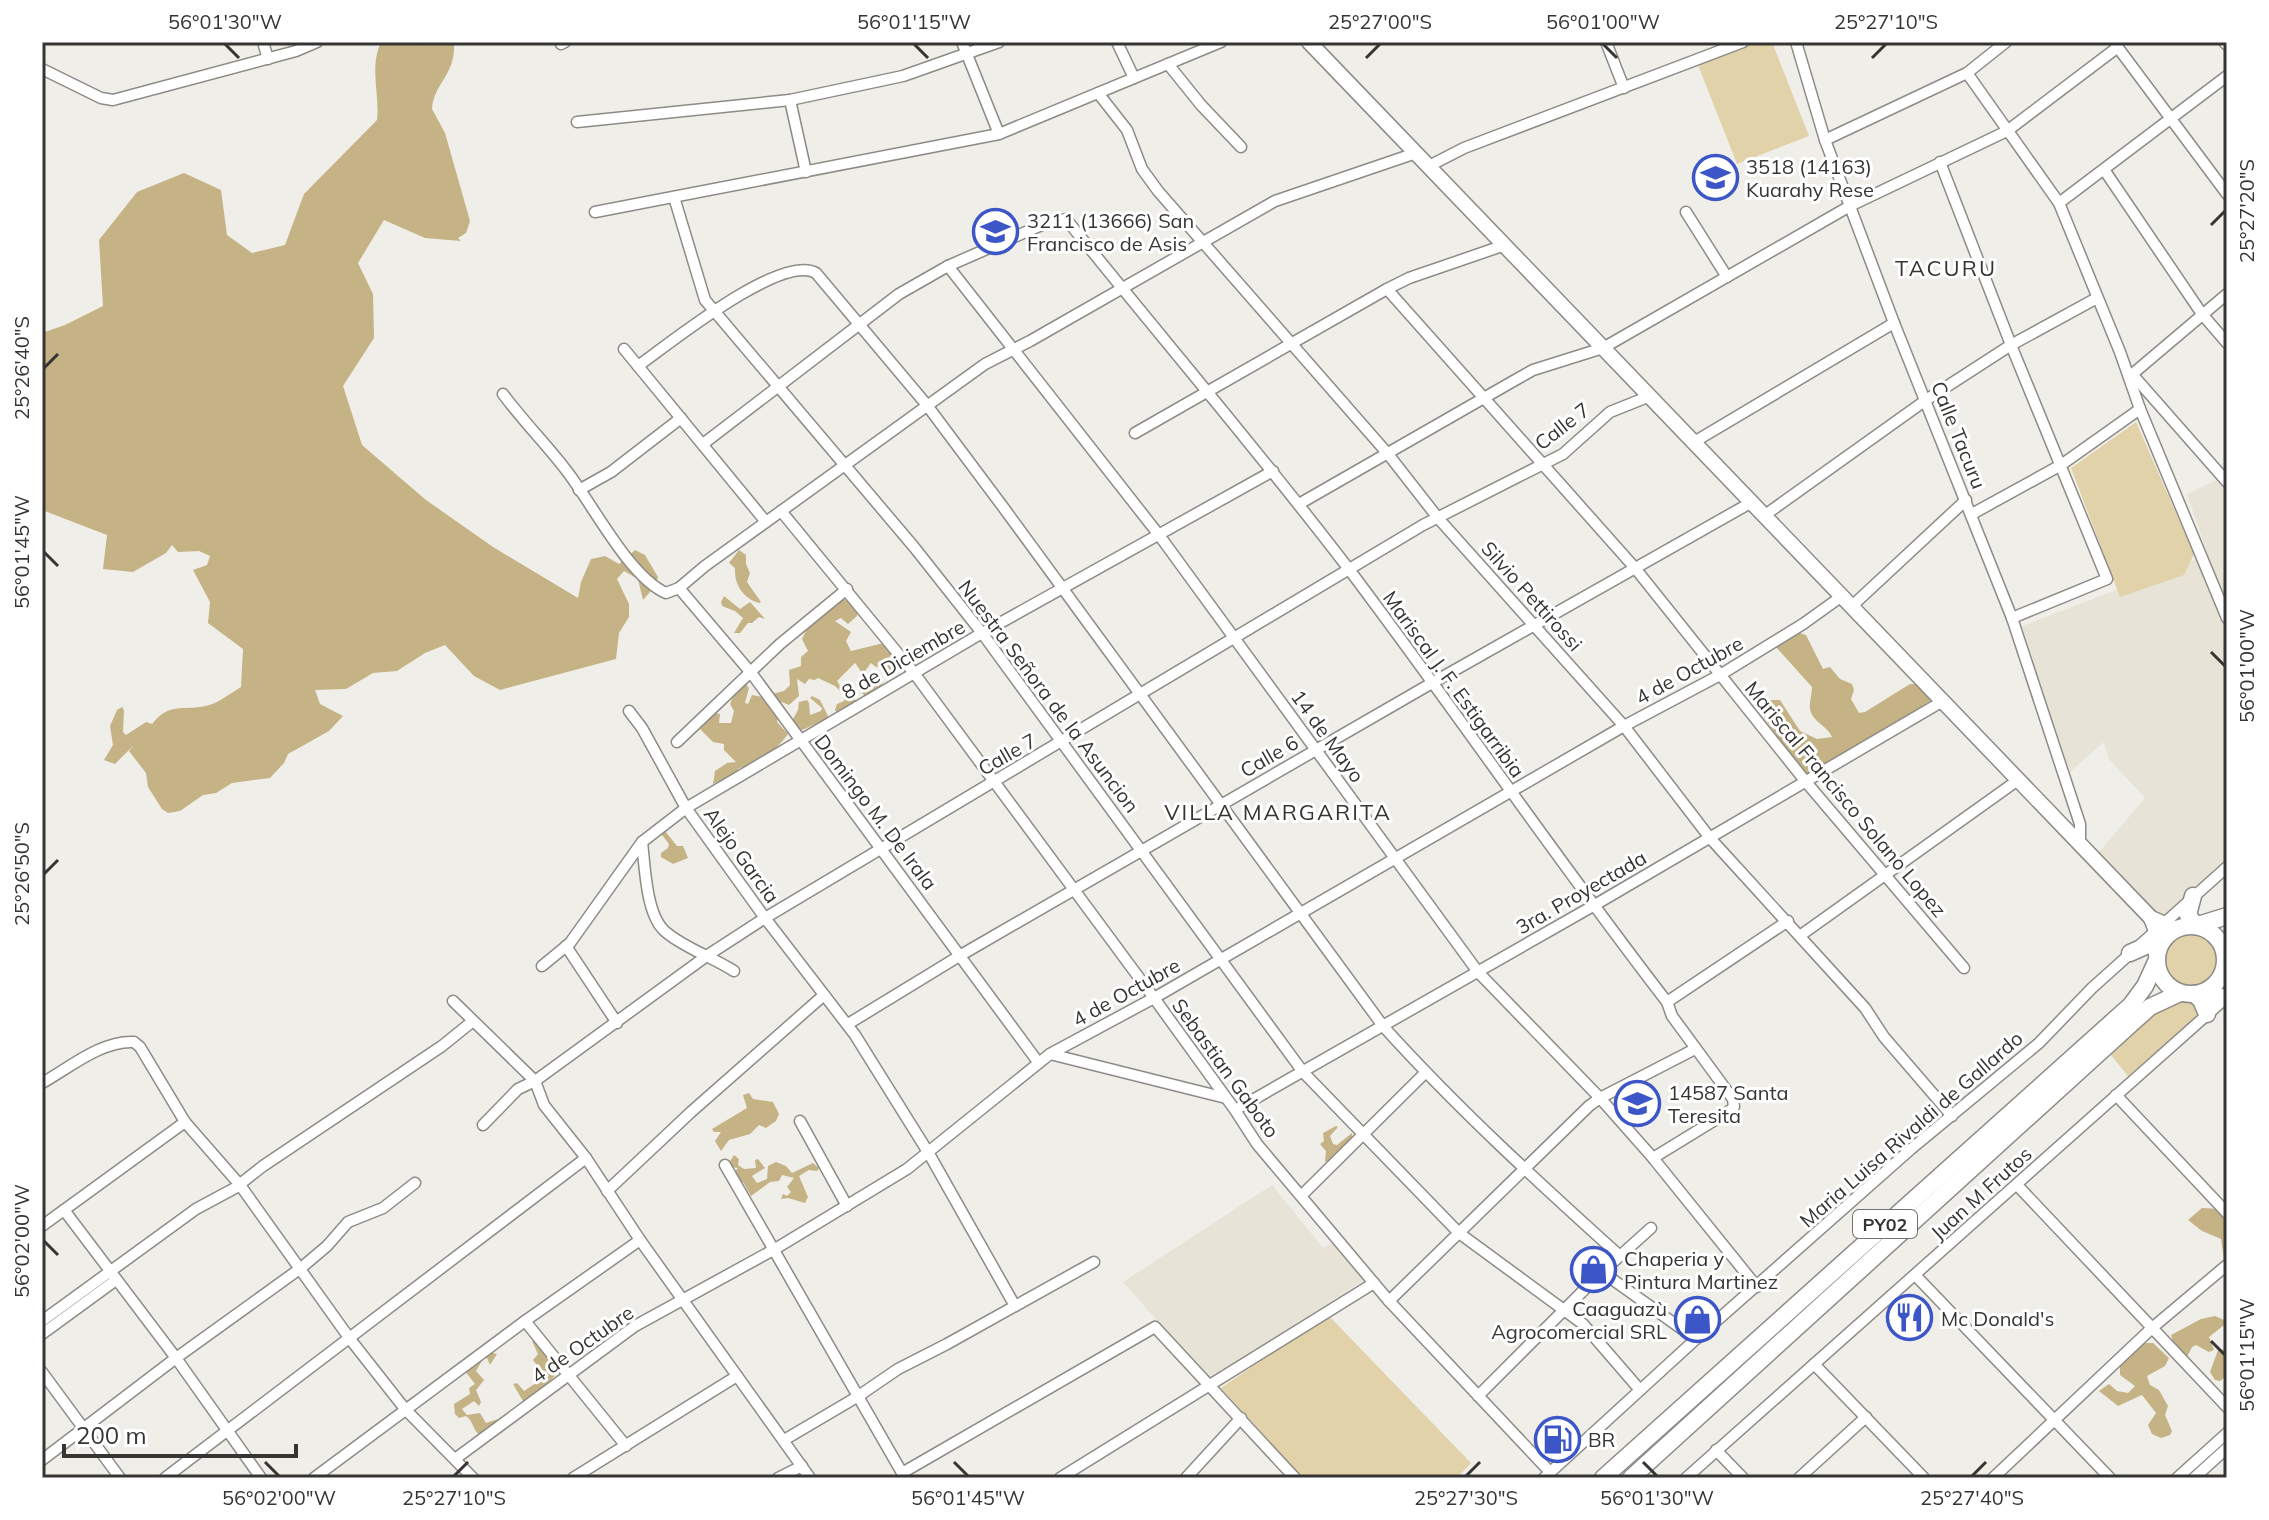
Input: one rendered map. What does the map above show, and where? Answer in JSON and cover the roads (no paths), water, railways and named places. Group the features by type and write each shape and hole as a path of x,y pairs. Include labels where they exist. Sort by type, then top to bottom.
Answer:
{"highway":[{"path":"2190,994 2227,998 2223,949 2217,938 2194,923 2188,915 2193,896"},
{"path":"2160,937 2227,916"},
{"path":"2130,953 2150,944 2156,949 2160,937"},
{"path":"2160,937 2163,981 2201,1000 2207,1014"},
{"name":"PY02","path":"1603,1478 2131,1005 2145,986 2160,937"},
{"name":"PY02","path":"1631,1478 2150,1007 2211,988 2225,964"}],"main road":[{"path":"1309,42 2080,844 2160,937"}],"street":[{"path":"263,42 268,59"},
{"path":"42,69 101,98 113,100 268,59 317,42"},
{"path":"962,42 999,134"},
{"path":"577,122 790,100 903,76 999,42"},
{"path":"1117,42 1134,78"},
{"path":"595,212 999,134 1221,42"},
{"path":"1606,42 1624,88"},
{"path":"1429,166 1464,148 1743,42"},
{"name":"Calle Tacuru","path":"1796,42 1825,140 1894,323 2012,618 2080,824 2080,844"},
{"path":"1825,140 1967,73 2006,42"},
{"path":"1299,504 1533,370 1603,348 1850,206 2007,131 2116,45 2227,194"},
{"path":"1168,64 1241,147"},
{"path":"1967,73 2059,203 2130,375 2140,409 2224,602 2227,618"},
{"path":"2059,203 2227,76"},
{"name":"Silvio Pettirossi","path":"1098,93 1127,130 1142,169 1388,454 1438,518 1624,726 1710,838 1865,1008 1879,1031 1952,1116"},
{"path":"790,100 806,172"},
{"path":"503,394 567,471 647,582 666,593 679,588 926,404 985,364 1275,201 1416,153"},
{"path":"1940,162 2107,579 2012,618"},
{"path":"2105,171 2202,314 2227,343"},
{"name":"Nuestra Señora de la Asuncion","path":"674,197 705,300 845,464 982,633 1303,1072 1459,1233 1583,1324 1640,1390"},
{"path":"1686,212 1727,277"},
{"name":"Mariscal J. F. Estigarribia","path":"948,266 1044,224 1066,219 1273,471 1349,569 1593,906 1667,1002 1672,1016 1733,1099 1734,1107 1653,1158"},
{"path":"1135,433 1387,289 1409,278 1505,245"},
{"path":"703,444 899,294 948,266"},
{"name":"14 de Mayo","path":"948,266 1159,535 1478,972 1600,1098 1653,1158 1757,1287"},
{"path":"638,366 744,291 800,269 816,273 926,404 1383,1026 1425,1073 1524,1170 1620,1256"},
{"name":"Mariscal Francisco Solano Lopez","path":"1387,289 1635,568 1883,876 1964,968"},
{"path":"2130,375 2227,294"},
{"path":"1765,515 1926,400 2011,345 2097,298"},
{"path":"1694,442 1894,323"},
{"path":"624,349 766,522"},
{"path":"2120,352 2133,362 2148,361"},
{"path":"2130,375 2227,482"},
{"name":"Calle 7","path":"483,1125 518,1089 535,1081 708,955 765,918 1349,569 1438,518 1563,454 1602,417 1650,396"},
{"path":"1972,514 2061,465 2140,409"},
{"path":"579,490 611,472 681,418"},
{"name":"8 de Diciembre","path":"542,966 566,946 642,842 686,808 982,633 1273,471"},
{"name":"4 de Octubre","path":"455,1459 614,1340 775,1249 907,1169 1050,1054 1302,914 1624,726 1720,675 1847,601 1966,500"},
{"name":"Calle 6","path":"848,1024 1222,804 1752,502"},
{"name":"Sebastian Gaboto","path":"781,511 914,673 1154,998 1257,1144 1389,1301 1547,1475"},
{"name":"Domingo M. De Irala","path":"679,588 752,674 1038,1062"},
{"path":"677,742 791,635 847,589"},
{"name":"3ra. Proyectada","path":"1235,1110 1593,906 1943,701"},
{"name":"Alejo Garcia","path":"629,711 642,728 686,808 765,918 848,1024 928,1152 1015,1306"},
{"path":"1801,935 2018,780"},
{"path":"642,842 650,902 657,922 666,933 734,971"},
{"path":"2160,937 2193,896 2227,867"},
{"path":"1667,1002 1788,921"},
{"path":"566,946 617,1023"},
{"name":"Maria Luisa Rivaldi de Gallardo","path":"1547,1475 1696,1339 2039,1043 2130,953"},
{"path":"607,1191 824,995"},
{"name":"Juan M Frutos","path":"1686,1478 2227,998"},
{"path":"453,1001 535,1081 544,1105 586,1158 640,1240 810,1478"},
{"path":"42,1334 196,1209 240,1185 263,1166 442,1046 473,1021"},
{"path":"42,1083 103,1049 125,1041 134,1042 140,1047 185,1122 240,1185 350,1339 405,1409 473,1478"},
{"path":"1389,1301 1600,1098 1695,1049"},
{"path":"1050,1054 1226,1098"},
{"path":"1302,1195 1425,1073"},
{"path":"2116,1095 2227,1213"},
{"path":"800,1121 847,1206"},
{"path":"42,1226 185,1122"},
{"path":"165,1478 586,1158"},
{"path":"725,1165 903,1476 1155,1327 1295,1478"},
{"path":"42,1460 301,1268 327,1246 348,1222 383,1208 415,1183"},
{"path":"2017,1185 2227,1407"},
{"path":"64,1210 176,1358 261,1478"},
{"path":"1478,1396 1602,1272 1651,1228"},
{"path":"314,1478 640,1240"},
{"path":"784,1440 898,1369 1094,1262"},
{"path":"1993,1478 2152,1328 2227,1265"},
{"path":"1602,1272 1696,1339"},
{"path":"1915,1275 2110,1478"},
{"path":"42,1321 113,1276"},
{"path":"1060,1478 1374,1283"},
{"path":"525,1321 626,1446"},
{"path":"1814,1364 1924,1478"},
{"path":"42,1372 120,1478"},
{"path":"573,1478 737,1376"},
{"path":"1799,1478 1866,1417"},
{"path":"1192,1476 1241,1418"},
{"path":"2177,1478 2227,1433"},
{"path":"2194,1478 2227,1448"},
{"path":"1716,1450 1743,1478"},
{"path":"778,1478 802,1466"}],"waterway":[{"path":"289,439 306,417 316,388 354,324 339,258 345,241 380,197 405,142 416,101 421,42"}],"place":[{"name":"3518 (14163) Kuarahy Rese","path":"1715,177"},
{"name":"3211 (13666) San Francisco de Asis","path":"996,232"},
{"name":"14587 Santa Teresita","path":"1637,1103"},
{"name":"Chaperia y Pintura Martinez","path":"1593,1269"},
{"name":"Mc Donald's","path":"1910,1318"},
{"name":"Caaguazù Agrocomercial SRL","path":"1698,1320"},
{"name":"BR","path":"1557,1439"}],"district":[{"name":"TACURU","path":"1946,268"},
{"name":"VILLA MARGARITA","path":"1278,812"}]}
